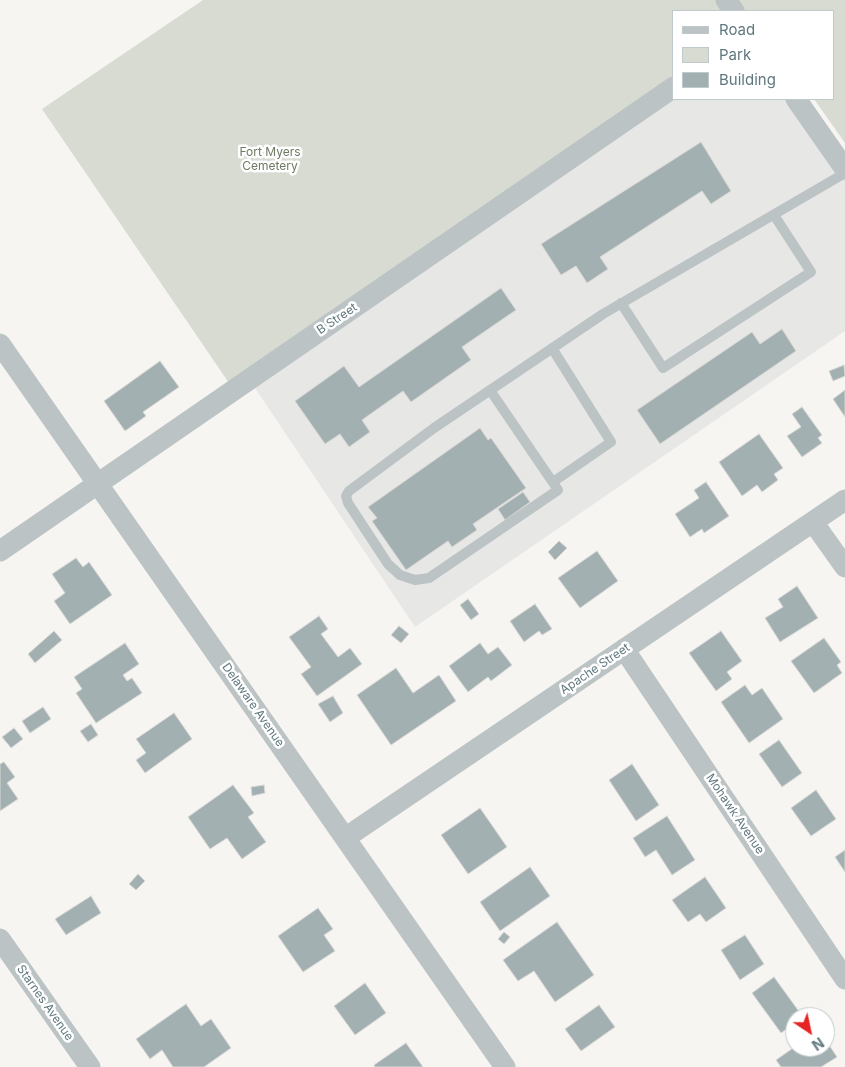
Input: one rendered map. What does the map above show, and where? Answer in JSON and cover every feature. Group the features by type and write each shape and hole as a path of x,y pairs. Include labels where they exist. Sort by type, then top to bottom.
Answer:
{"street":[{"name":"B Street","path":"0,551 672,89"},
{"path":"797,100 845,170"},
{"name":"Delaware Avenue","path":"0,344 505,1067"},
{"name":"Apache Street","path":"345,838 845,500"},
{"path":"813,522 845,567"},
{"name":"Mohawk Avenue","path":"624,649 845,979"},
{"name":"Starnes Avenue","path":"0,939 90,1067"}],"lane":[{"path":"490,390 558,490 429,578 415,580 400,575 388,564 348,503 346,496 349,491 490,390 621,303 845,173"},
{"path":"621,303 663,368 811,272 774,215"},
{"path":"552,348 612,442 553,482"}],"shaded area":[{"path":"672,100 797,100 845,169 845,331 415,627 249,379"}],"green space":[{"name":"Fort Myers Cemetery","path":"203,0 845,0 845,143 815,100 835,100 835,10 672,10 672,77 229,383 42,109"}],"building":[{"path":"701,142 731,191 711,204 702,191 600,257 608,269 587,283 576,266 561,275 541,244"},
{"path":"501,288 516,310 462,347 471,360 411,402 403,391 362,420 370,432 349,447 340,434 325,444 295,401 344,366 359,387"},
{"path":"782,329 796,351 660,444 637,410 752,332 760,344"},
{"path":"160,361 179,387 143,412 146,416 125,431 104,401"},
{"path":"844,365 845,376 833,381 829,371"},
{"path":"845,390 845,417 833,399"},
{"path":"802,407 822,435 818,438 822,443 802,457 787,436 801,427 792,414"},
{"path":"480,428 488,440 491,438 526,488 473,524 477,530 452,547 448,541 406,570 372,521 377,518 368,507"},
{"path":"759,434 783,468 774,474 778,480 762,492 757,485 742,496 719,462"},
{"path":"706,482 729,516 704,533 702,529 690,537 675,514 699,498 694,490"},
{"path":"523,492 530,502 505,520 498,509"},
{"path":"559,541 567,548 555,560 548,552"},
{"path":"597,551 618,581 580,608 558,578"},
{"path":"76,558 83,567 89,562 112,595 70,624 54,601 65,593 52,574"},
{"path":"797,586 818,618 780,642 765,618 783,607 778,599"},
{"path":"468,599 479,614 471,620 460,605"},
{"path":"535,604 552,629 542,635 539,631 524,642 510,621"},
{"path":"319,616 328,629 321,634 338,657 350,648 362,664 317,696 301,674 311,667 289,637"},
{"path":"399,626 409,634 401,643 391,635"},
{"path":"54,631 62,640 35,663 28,654"},
{"path":"721,631 742,661 727,672 732,679 716,691 689,653"},
{"path":"824,638 841,662 837,665 842,673 814,693 791,661"},
{"path":"125,643 139,664 123,675 127,681 132,678 142,693 96,723 76,693 82,689 74,677"},
{"path":"480,643 488,654 498,647 512,665 491,681 488,677 468,692 449,666"},
{"path":"396,668 413,693 439,675 456,701 391,745 357,695"},
{"path":"745,685 752,695 762,688 783,719 749,743 721,702"},
{"path":"333,696 343,713 330,722 318,704"},
{"path":"43,707 51,719 30,733 22,721"},
{"path":"174,713 192,739 145,773 136,760 146,753 136,739"},
{"path":"91,724 98,735 88,742 80,731"},
{"path":"14,728 23,739 11,748 2,737"},
{"path":"779,740 802,773 782,787 759,754"},
{"path":"4,762 15,777 7,783 18,799 0,811 0,764"},
{"path":"632,764 659,805 636,821 609,780"},
{"path":"233,785 254,813 248,817 266,842 242,859 227,838 210,849 188,817"},
{"path":"264,785 265,793 252,796 251,787"},
{"path":"816,790 836,819 811,836 791,808"},
{"path":"480,808 507,847 468,874 441,835"},
{"path":"667,816 695,860 672,875 656,850 645,857 633,838"},
{"path":"845,850 845,872 835,857"},
{"path":"530,867 550,896 500,931 480,902"},
{"path":"138,874 145,881 136,890 129,884"},
{"path":"705,877 726,908 706,922 700,914 688,922 672,900"},
{"path":"91,896 101,913 66,935 55,919"},
{"path":"318,908 333,929 324,935 335,951 303,972 278,936"},
{"path":"557,922 594,975 555,1002 534,971 518,981 503,960"},
{"path":"504,932 510,937 504,944 498,939"},
{"path":"745,935 764,964 740,980 721,950"},
{"path":"774,977 796,1007 785,1007 785,1030 781,1033 752,993"},
{"path":"365,983 386,1013 355,1035 334,1006"},
{"path":"186,1004 201,1026 211,1019 231,1048 204,1067 173,1067 162,1050 150,1059 136,1039"},
{"path":"599,1005 615,1027 581,1051 565,1029"},
{"path":"406,1043 423,1067 375,1067 374,1065"},
{"path":"785,1054 785,1057 835,1057 835,1054 837,1057 821,1067 781,1067 776,1060"}]}
